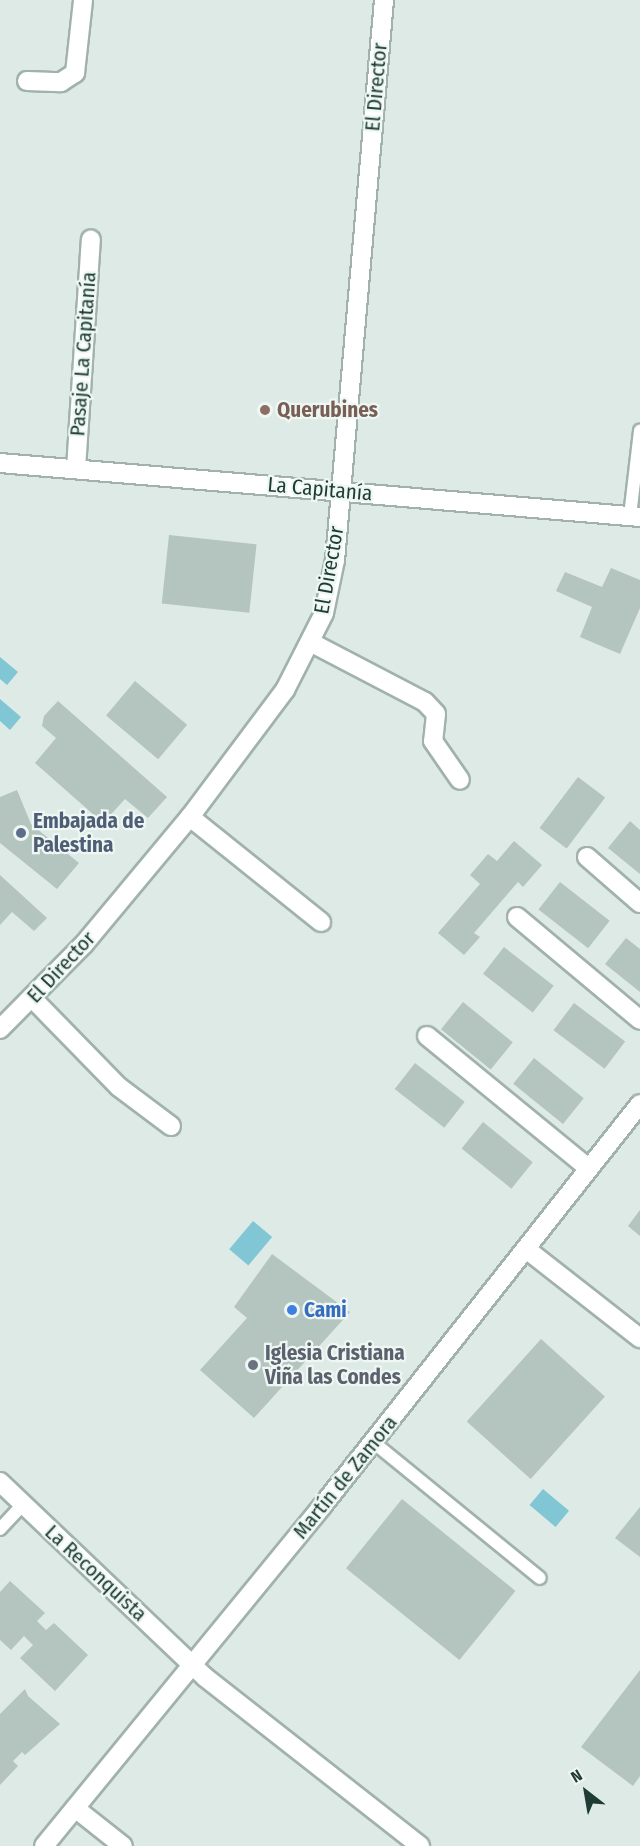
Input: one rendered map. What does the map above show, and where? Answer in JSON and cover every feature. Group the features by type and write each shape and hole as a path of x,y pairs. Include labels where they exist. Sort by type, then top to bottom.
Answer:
{"street":[{"path":"27,81 61,82 75,73 83,0"},
{"name":"El Director","path":"0,1029 33,999 190,817 285,690 312,643 331,585 384,0"},
{"name":"Pasaje La Capitanía","path":"76,470 91,239"},
{"name":"La Capitanía","path":"0,464 341,490 635,516"},
{"path":"312,643 425,702 436,714 433,741 460,780"},
{"path":"190,817 321,922"},
{"path":"587,856 640,903"},
{"path":"517,917 640,1020"},
{"path":"33,999 119,1087 171,1126"},
{"path":"427,1036 588,1168"},
{"name":"Martín de Zamora","path":"44,1846 373,1442 640,1104"},
{"path":"526,1249 640,1338"},
{"name":"La Reconquista","path":"0,1482 194,1663 206,1678 420,1846"},
{"path":"75,1808 123,1846"}],"lane":[{"path":"635,516 640,431"},
{"path":"373,1442 540,1578"},
{"path":"0,1529 24,1504"}],"water":[{"path":"0,657 18,672 7,685 0,679"},
{"path":"0,699 21,717 10,730 0,721"},
{"path":"253,1221 272,1237 248,1265 229,1249"},
{"path":"543,1489 569,1511 556,1527 530,1505"}],"building":[{"path":"169,535 257,544 249,613 162,604"},
{"path":"611,568 640,580 640,608 620,654 580,637 592,607 556,591 565,572 602,587"},
{"path":"135,681 187,725 158,759 106,715"},
{"path":"58,701 167,797 148,818 125,799 103,823 35,763 56,738 42,726 44,716"},
{"path":"578,777 605,797 567,849 539,828"},
{"name":"Embajada de Palestina","path":"17,790 31,824 79,863 57,889 0,843 0,797"},
{"path":"630,821 640,830 640,874 608,848"},
{"path":"514,841 542,865 523,887 518,882 474,933 480,937 464,955 438,933 480,884 470,875 488,854 497,861"},
{"path":"0,875 47,918 34,931 12,912 0,925"},
{"path":"560,882 610,921 588,948 538,910"},
{"path":"626,938 640,949 640,992 605,964"},
{"path":"504,947 554,986 533,1013 483,974"},
{"path":"463,1002 513,1042 491,1069 441,1029"},
{"path":"574,1003 625,1042 605,1069 554,1030"},
{"path":"534,1058 584,1098 563,1124 513,1084"},
{"path":"415,1063 465,1102 444,1128 395,1089"},
{"path":"483,1122 533,1162 511,1189 462,1148"},
{"path":"640,1210 640,1236 628,1226"},
{"path":"272,1254 350,1312 254,1418 200,1370 247,1318 234,1307"},
{"path":"541,1339 605,1397 531,1479 467,1421"},
{"path":"402,1499 515,1591 459,1660 346,1568"},
{"path":"640,1507 640,1557 615,1538"},
{"path":"10,1581 45,1613 37,1621 46,1630 54,1623 88,1655 55,1691 20,1658 33,1645 24,1636 11,1650 0,1640 0,1592"},
{"path":"640,1670 640,1776 633,1786 581,1747"},
{"path":"25,1689 28,1696 60,1724 25,1755 22,1752 13,1761 18,1766 0,1785 0,1714"}],"place":[{"name":"Querubines","path":"265,410"},
{"name":"Embajada de Palestina","path":"21,833"},
{"name":"Cami","path":"292,1310"},
{"name":"Iglesia Cristiana Viña las Condes","path":"253,1365"}]}
